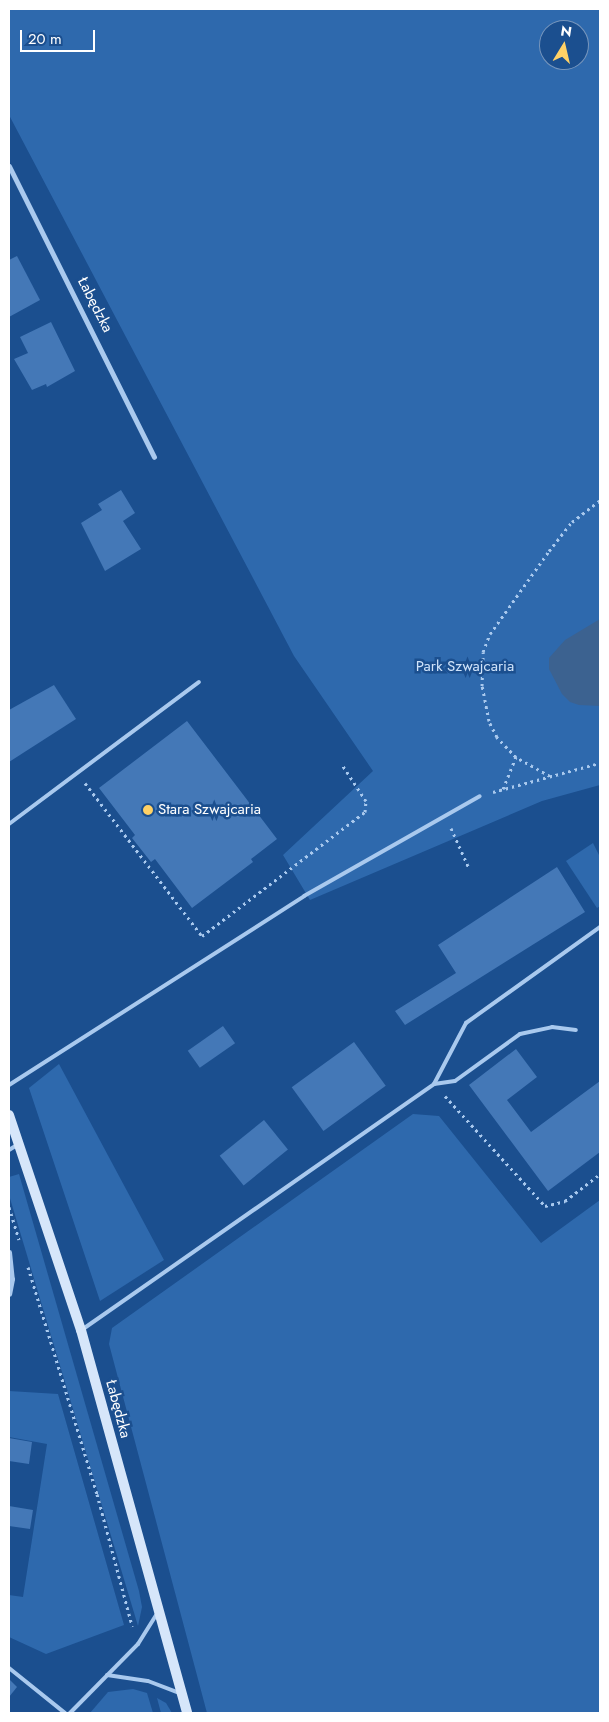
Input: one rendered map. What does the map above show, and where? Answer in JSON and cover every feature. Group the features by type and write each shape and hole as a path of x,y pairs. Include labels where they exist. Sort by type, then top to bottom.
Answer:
{"street":[{"name":"Łabędzka","path":"9,166 154,457"},
{"name":"Łabędzka","path":"9,1116 81,1330 187,1713"},
{"path":"9,1252 12,1279 9,1294"}],"lane":[{"path":"9,824 199,682"},
{"path":"9,1085 304,896 480,796"},
{"path":"434,1084 466,1023 600,927"},
{"path":"81,1330 434,1084 455,1081 520,1034 552,1027 576,1030"},
{"path":"9,1150 19,1144"},
{"path":"70,1713 138,1644 158,1612"},
{"path":"9,1668 64,1713"},
{"path":"107,1675 148,1681 181,1693"}],"path":[{"path":"550,776 516,758 497,737 489,720 482,686 483,652 490,634 549,551 572,522 600,500"},
{"path":"502,789 516,758"},
{"path":"480,796 600,763"},
{"path":"77,772 202,936 365,812 366,801 343,766"},
{"path":"445,816 468,866"},
{"path":"434,1084 535,1199 545,1206 565,1201 600,1174"},
{"path":"9,1207 21,1245"},
{"path":"26,1264 97,1494 132,1627"}],"green space":[{"name":"Park Szwajcaria","path":"9,9 600,9 600,785 542,801 310,900 283,855 373,771 294,656 9,115"},
{"path":"593,843 600,857 600,906 597,908 566,861"},
{"path":"59,1064 164,1260 100,1301 29,1088"},
{"path":"413,1114 439,1116 541,1243 600,1200 600,1713 207,1713 109,1344 112,1328"},
{"path":"19,1174 139,1591 142,1607 138,1626 9,1195 9,1177"},
{"path":"9,1391 58,1394 124,1625 46,1654 9,1637 9,1595 23,1597 47,1444 9,1437"},
{"path":"133,1689 147,1693 153,1713 90,1713 108,1692"},
{"path":"157,1698 166,1703 172,1713 161,1713"}],"shaded area":[{"path":"600,619 600,706 579,705 570,702 562,694 549,669 549,658 565,640"}],"building":[{"path":"17,256 40,300 9,317 9,260"},
{"path":"51,322 75,371 47,387 46,384 32,390 14,359 28,353 20,337"},
{"path":"121,490 135,513 123,521 141,549 105,571 81,523 102,510 98,504"},
{"path":"54,685 76,719 9,762 9,710"},
{"path":"187,721 277,839 251,859 253,862 192,908 155,859 151,862 132,838 135,835 99,788"},
{"path":"557,867 585,912 405,1025 395,1011 456,973 438,945"},
{"path":"223,1026 235,1043 200,1068 188,1051"},
{"path":"354,1042 386,1086 323,1131 292,1087"},
{"path":"516,1049 537,1077 507,1100 531,1132 600,1081 600,1152 548,1191 469,1085"},
{"path":"264,1120 288,1150 244,1185 220,1156"},
{"path":"9,1438 32,1442 29,1464 9,1461"},
{"path":"9,1506 33,1510 30,1529 9,1526"},
{"path":"9,1679 17,1687 9,1697"}],"place":[{"name":"Stara Szwajcaria","path":"148,810"}]}
